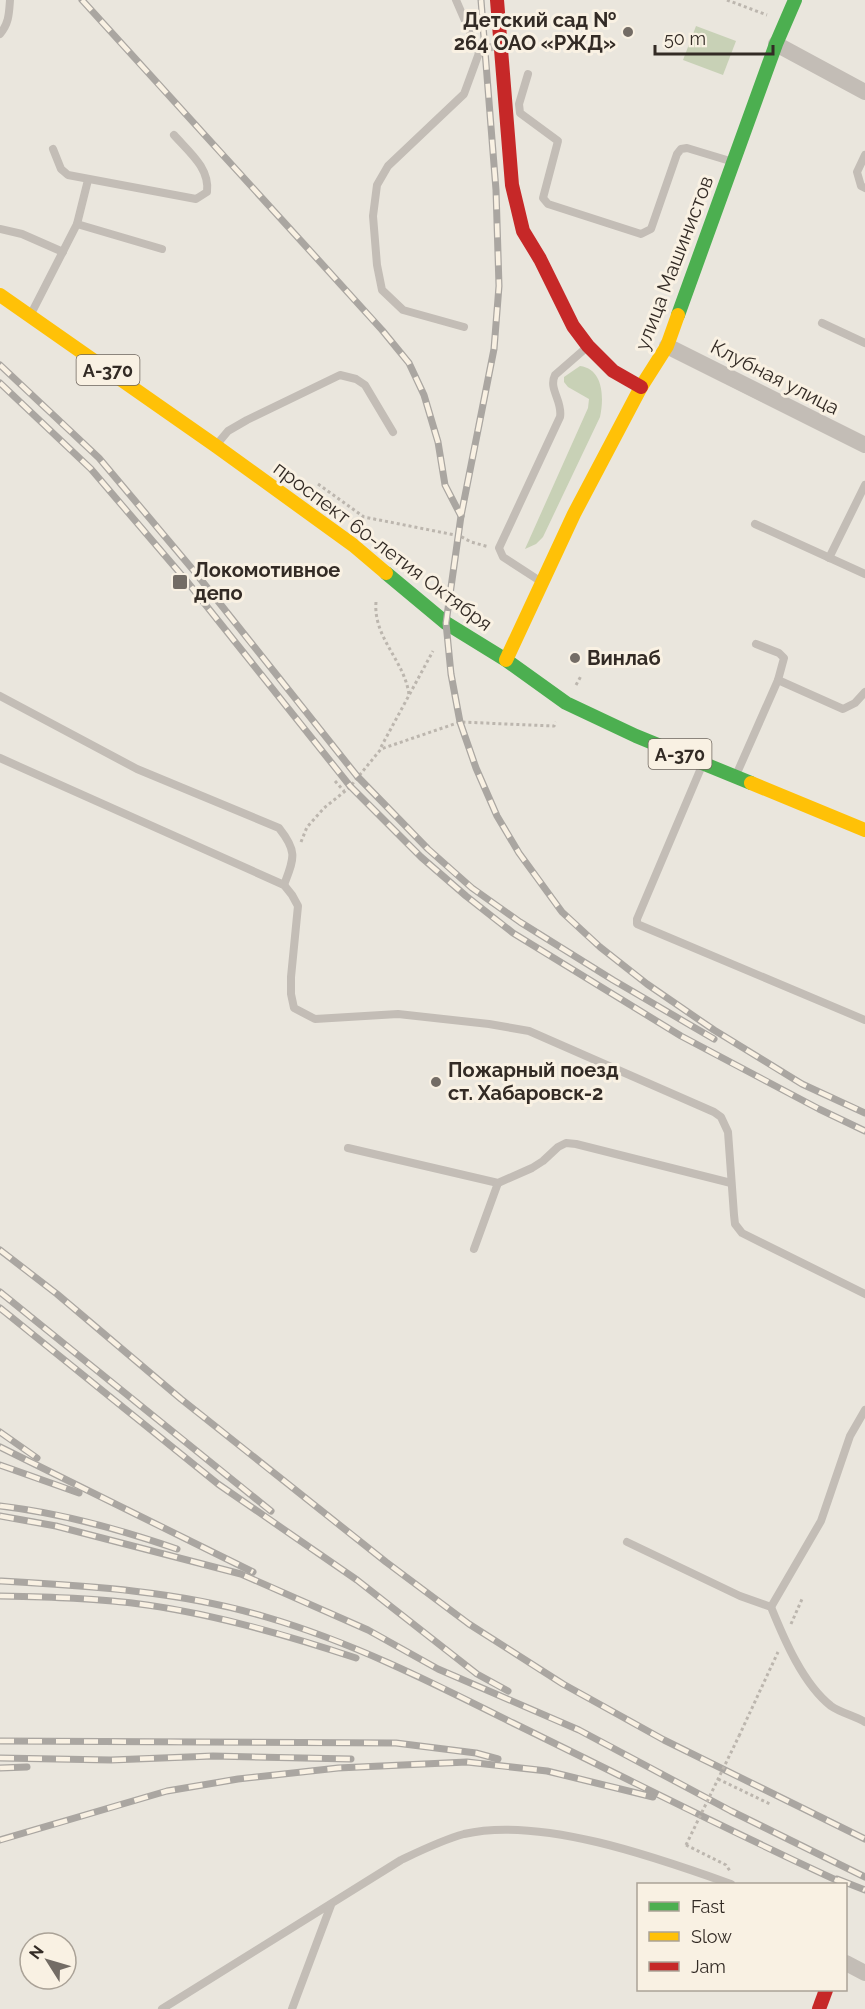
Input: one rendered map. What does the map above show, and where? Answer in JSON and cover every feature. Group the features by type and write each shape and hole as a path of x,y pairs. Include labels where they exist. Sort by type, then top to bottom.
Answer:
{"main road":[{"path":"497,0 512,185 523,231 544,267 573,327 613,371 641,387"},
{"name":"улица Машинистов","path":"506,660 574,514 641,387 667,346 776,44 795,0"},
{"name":"проспект 60-летия Октября","path":"0,295 353,545 446,623 506,660 566,704 636,736 865,830"},
{"path":"819,2009 825,1991"}],"street":[{"path":"776,44 865,92"},
{"name":"Клубная улица","path":"667,346 865,445"},
{"path":"847,1964 865,1973"}],"lane":[{"path":"0,34 6,27 9,17 10,0"},
{"path":"456,0 478,53"},
{"path":"464,327 403,310 382,290 377,266 373,216 377,185 388,166 464,94 478,53 485,48 500,46"},
{"path":"528,74 519,104 520,113 558,141 543,198 548,204 641,234 651,229 677,154 681,149 687,148 734,162"},
{"path":"53,149 61,169 68,175 196,199 207,192 208,180 204,170 174,135"},
{"path":"865,155 857,172 861,186 865,188"},
{"path":"31,315 77,224 88,180"},
{"path":"77,224 162,249"},
{"path":"0,229 22,234 63,252"},
{"path":"822,323 865,343"},
{"path":"542,582 503,557 499,548 560,417 561,403 552,386 552,380 588,346"},
{"path":"216,446 228,430 340,375 356,379 365,385 393,432"},
{"path":"829,558 865,485"},
{"path":"755,524 865,574"},
{"path":"736,777 778,680 784,658 779,652 756,644"},
{"path":"778,680 843,709 855,703 865,692"},
{"path":"0,696 137,769 279,828 291,844 293,863 284,885"},
{"path":"0,758 284,885 298,906 291,977 294,1008 315,1019 398,1014 529,1031 714,1112 721,1117 728,1132 730,1183 735,1224 742,1233 865,1294"},
{"path":"703,764 637,919 637,924 865,1020"},
{"path":"348,1148 498,1183 532,1168 566,1143 730,1183"},
{"path":"474,1249 498,1183"},
{"path":"771,1607 821,1521 850,1436 865,1410"},
{"path":"627,1542 740,1596 771,1607 784,1639 816,1691 833,1708 865,1722"},
{"path":"162,2009 401,1860 439,1842 467,1834 516,1829 576,1839 658,1858 728,1883"},
{"path":"292,2009 331,1904"}],"path":[{"path":"727,0 759,13 787,19"},
{"path":"318,484 364,517 460,536 483,546 499,548"},
{"path":"376,602 376,621 402,672 409,697"},
{"path":"293,863 307,827 324,808 344,792 381,749 433,651"},
{"path":"381,749 460,722 554,726 581,676"},
{"path":"335,781 344,792"},
{"path":"726,1865 686,1845 759,1695"},
{"path":"718,1779 772,1805"}],"green space":[{"path":"696,26 736,41 723,75 683,60"},
{"path":"580,366 588,368 598,379 602,394 600,417 543,537 536,544 525,549 588,408 589,399 568,387 564,382 564,377"}],"railway":[{"path":"82,0 382,330 409,363 424,395 438,442 445,485 461,516"},
{"path":"481,0 496,190 499,286 494,349 461,516 446,623 451,674 460,722 476,768 497,816 519,853 562,912 600,947 647,984 714,1030 802,1084 865,1113"},
{"path":"0,365 99,458 194,571 357,776 428,849 472,888 520,922 714,1039"},
{"path":"0,383 91,469 185,579 350,786 421,857 466,896 513,933 681,1036 865,1131"},
{"path":"0,1250 57,1294 181,1399 386,1562 469,1624 563,1684 664,1740 865,1839"},
{"path":"0,1292 271,1511"},
{"path":"0,1308 218,1484 357,1580 477,1674 508,1691"},
{"path":"0,1432 37,1458"},
{"path":"0,1447 253,1572"},
{"path":"0,1465 79,1493"},
{"path":"0,1506 90,1523 177,1549"},
{"path":"0,1516 56,1526 241,1574 368,1630 438,1669 579,1730 731,1811 865,1877"},
{"path":"0,1581 134,1591 201,1601 266,1617 330,1638 422,1678 843,1883"},
{"path":"0,1596 92,1599 174,1609 252,1627 356,1658"},
{"path":"0,1741 396,1743 476,1753 498,1759"},
{"path":"0,1758 111,1760 213,1756 351,1759"},
{"path":"0,1840 167,1791 238,1779 338,1768 467,1762 547,1771 653,1797"},
{"path":"0,1768 27,1767"},
{"path":"837,1879 865,1890"}],"traffic: fast":[{"path":"678,315 776,44 795,0"},
{"path":"386,573 446,623 506,660 566,703 636,736 751,783"}],"traffic: slow":[{"path":"0,295 216,446 353,545 386,573"},
{"path":"506,660 574,514 641,387 667,346 678,315"},
{"path":"751,783 865,830"}],"traffic: jam":[{"path":"497,0 512,185 523,231 540,259 573,326 588,346 613,371 641,387"},
{"path":"819,2009 826,1991"}],"place":[{"name":"Детский сад № 264 ОАО «РЖД»","path":"628,32"},
{"name":"Локомотивное депо","path":"180,582"},
{"name":"Винлаб","path":"575,658"},
{"name":"Пожарный поезд ст. Хабаровск-2","path":"436,1082"}]}
